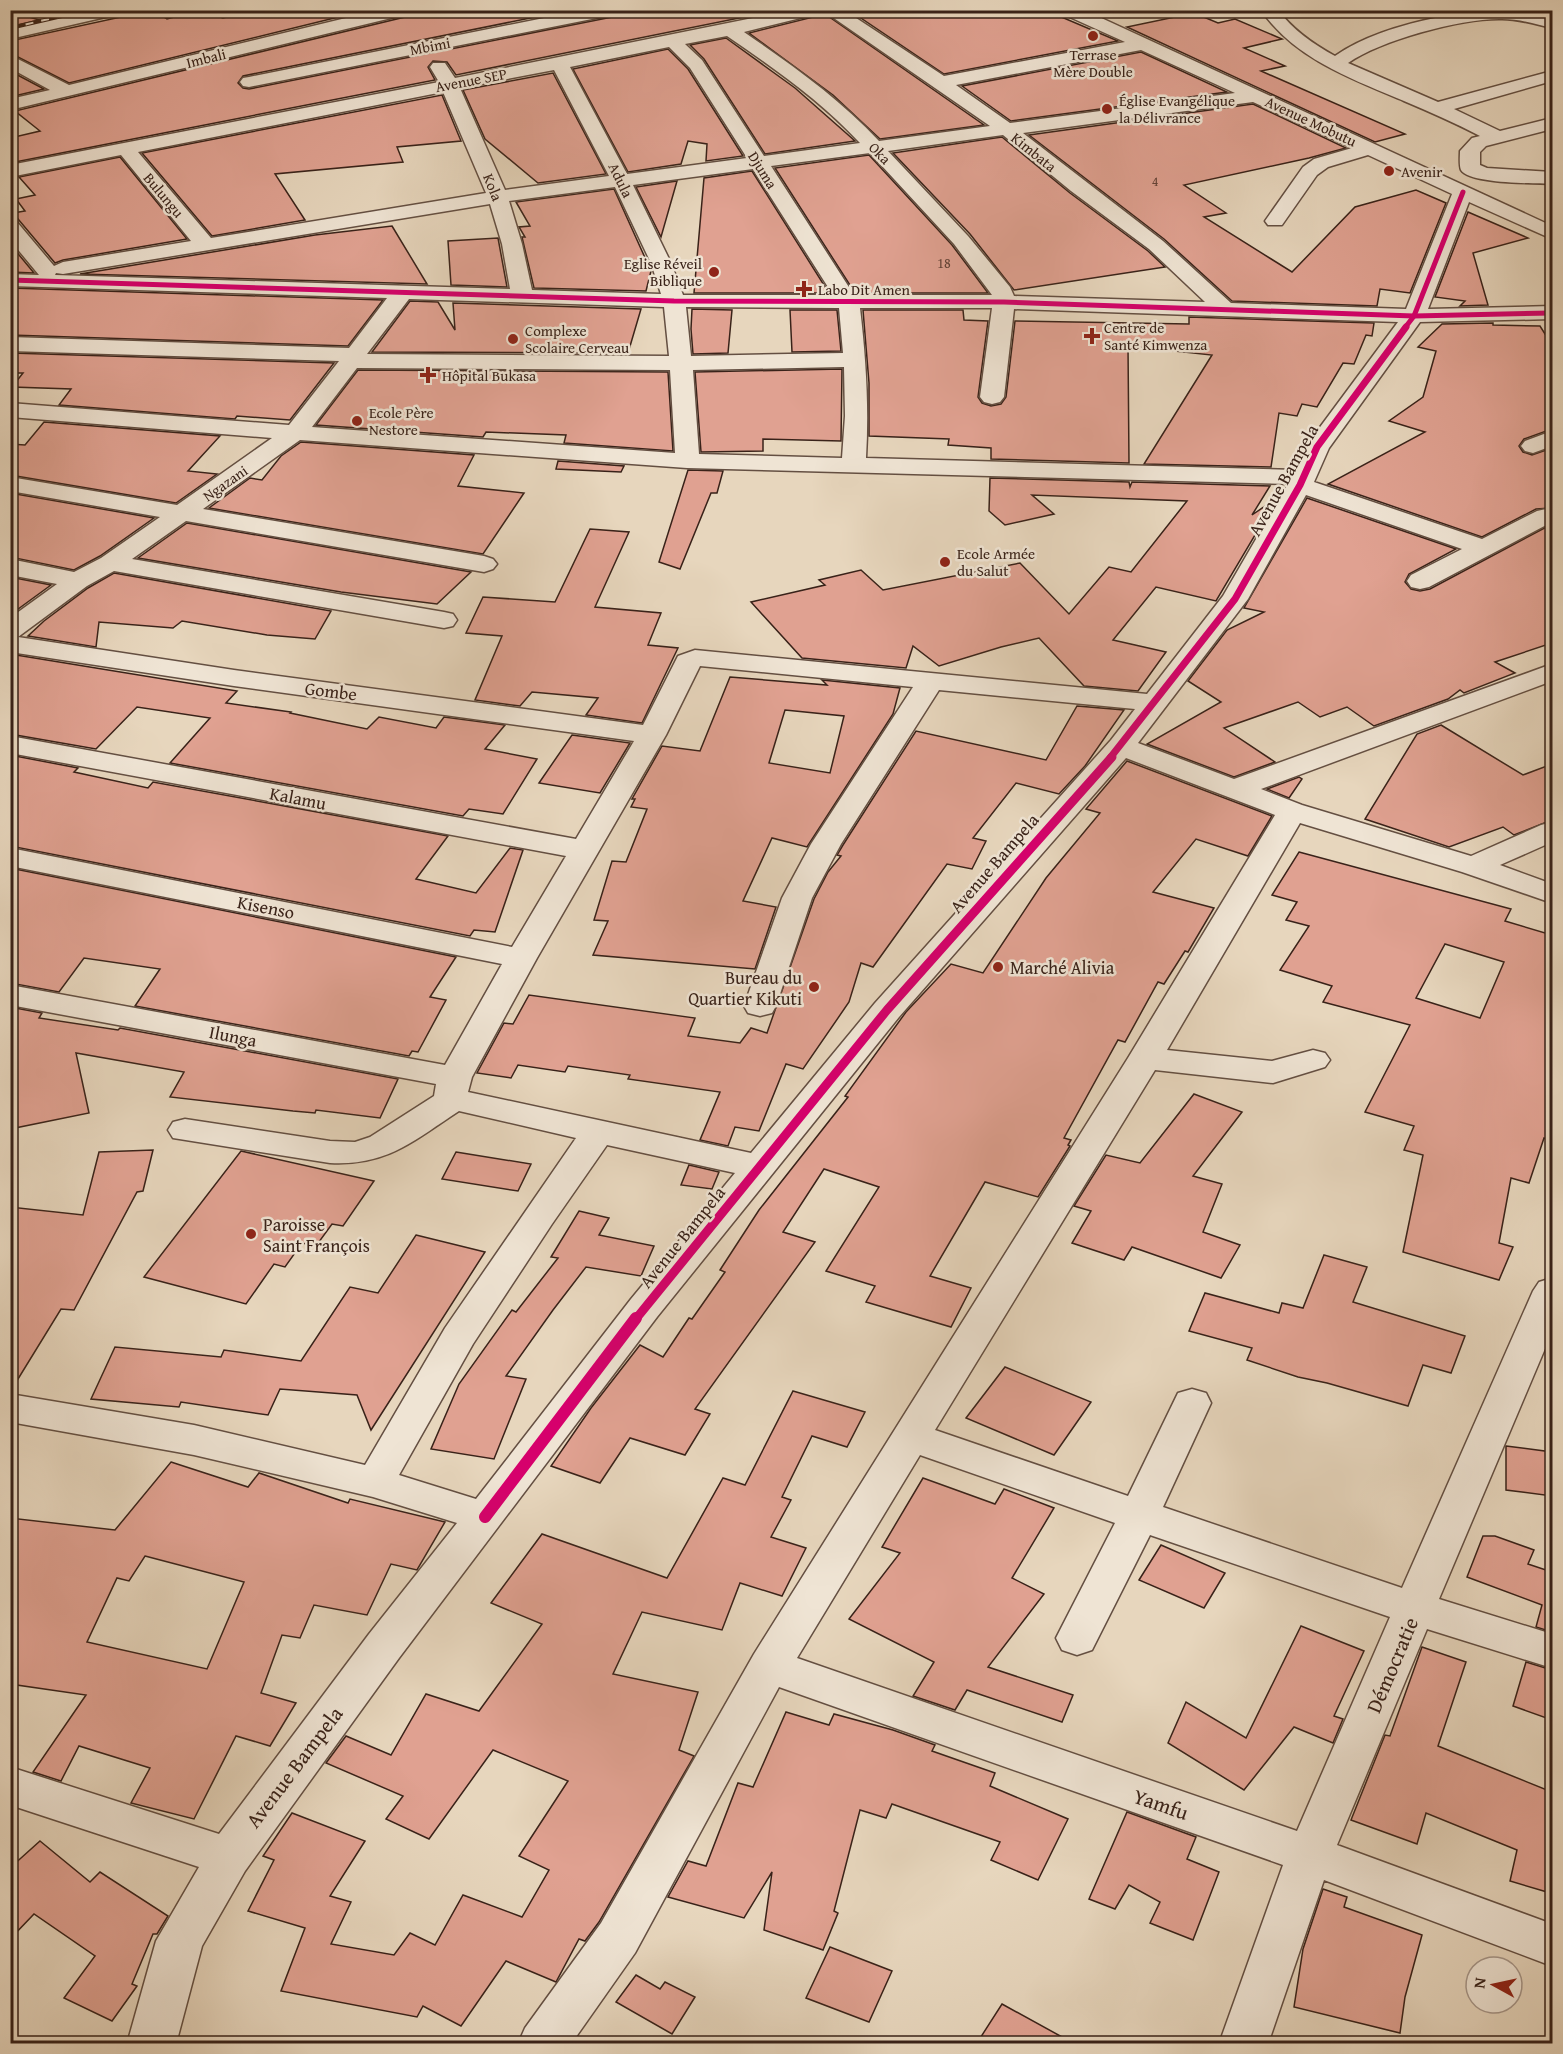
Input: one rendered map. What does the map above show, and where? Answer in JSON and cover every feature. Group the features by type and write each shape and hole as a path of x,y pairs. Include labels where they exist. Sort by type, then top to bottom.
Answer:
{"street":[{"path":"10,34 113,10"},
{"name":"Mbimi","path":"249,82 612,10"},
{"name":"Avenue SEP","path":"10,171 730,30 818,10"},
{"name":"Kimbata","path":"832,10 941,82 1005,128 1078,188 1156,245 1224,309"},
{"name":"Avenue Mobutu","path":"1069,10 1369,148 1465,177 1552,233"},
{"path":"1269,10 1276,22 1290,36 1336,63 1497,137 1552,123"},
{"name":"Kola","path":"398,11 426,46 449,84 498,197 512,244 522,295"},
{"name":"Imbali","path":"10,105 398,11"},
{"path":"1336,63 1344,55 1372,44 1489,14 1509,14 1552,23"},
{"name":"Oka","path":"730,30 815,90 850,121 961,240 1002,292 1004,302"},
{"name":"Djuma","path":"672,41 696,64 849,303"},
{"path":"941,82 1144,44"},
{"path":"10,60 68,92"},
{"name":"Adula","path":"559,63 622,182 661,263 674,302 681,363 687,461"},
{"path":"1437,108 1552,76"},
{"path":"10,279 204,243 498,197 1256,96"},
{"name":"Avenue Bampela","path":"151,2043 180,1941 229,1857 370,1665 644,1308 887,1010 1120,746 1235,599 1301,481 1317,447 1414,316 1465,177 1470,151 1474,145 1497,137"},
{"name":"Bulungu","path":"124,147 204,243"},
{"path":"1275,221 1310,171 1321,163 1369,148"},
{"path":"1465,177 1552,178"},
{"path":"10,226 47,271"},
{"path":"10,279 674,302 1004,302 1414,316 1552,313"},
{"name":"Ngazani","path":"10,632 78,580 110,562 295,434 402,294"},
{"path":"992,397 1004,302"},
{"path":"849,303 855,360 857,416 854,465"},
{"path":"10,344 354,358 681,363 855,360"},
{"path":"10,410 295,434 687,461 1301,481 1484,548"},
{"path":"10,484 484,564"},
{"path":"1420,581 1545,516"},
{"path":"110,562 444,620"},
{"path":"10,567 78,580"},
{"name":"Gombe","path":"10,644 234,678 652,735"},
{"path":"185,1131 330,1152 356,1153 382,1144 455,1088 521,958 652,735 688,662 695,658 1154,703"},
{"path":"1236,788 1552,672"},
{"path":"760,1006 797,898 826,844 930,680"},
{"name":"Kalamu","path":"10,744 585,850"},
{"path":"1120,746 1292,811 1473,866 1552,894"},
{"path":"542,2043 618,1938 769,1666 1145,1058 1292,811"},
{"path":"1473,866 1552,831"},
{"name":"Kisenso","path":"10,857 521,958"},
{"name":"Ilunga","path":"10,996 455,1088 598,1132 760,1167"},
{"path":"1145,1058 1273,1072 1313,1060"},
{"path":"375,1482 458,1337 538,1215 598,1132"},
{"name":"Démocratie","path":"1244,2043 1310,1856 1416,1610 1481,1451 1552,1291"},
{"path":"1077,1638 1139,1516 1192,1404"},
{"path":"10,1408 194,1440 375,1482 485,1517"},
{"path":"910,1437 1416,1610 1552,1651"},
{"name":"Yamfu","path":"769,1666 1310,1856 1552,1945"},
{"path":"10,1786 229,1857"}],"building":[{"path":"153,10 167,19 200,10 223,18 255,10 367,10 69,83 10,53 10,41"},
{"path":"412,10 570,10 243,76 238,83 243,88 249,89 612,17 622,10 779,10 456,75 447,62 433,61 428,67 435,80 10,163 10,138 40,131 15,111 409,16"},
{"path":"849,10 998,10 1007,15 1029,10 1045,10 1118,41 944,74"},
{"path":"10,11 39,20 10,27"},
{"path":"1194,13 1218,23 1235,19 1282,39 1244,48 1285,66 1261,71 1405,134 1375,142 1127,27"},
{"path":"825,14 984,125 880,139 833,95 749,33"},
{"path":"726,38 795,88 855,141 765,154 704,59 690,45"},
{"path":"668,49 688,69 743,156 706,161 707,144 688,141 681,164 628,172 573,69"},
{"path":"1141,52 1227,92 1011,121 962,86"},
{"path":"10,71 44,89 10,97"},
{"path":"553,73 606,174 538,183 485,139 463,90"},
{"path":"442,95 461,141 397,147 403,162 275,174 305,220 212,236 142,153"},
{"path":"1253,104 1346,148 1184,185 1226,213 1204,217 1292,272 1355,207 1416,190 1446,203 1410,293 1380,289 1377,306 1232,301 1164,239 1029,135"},
{"path":"1002,137 1070,193 1148,251 1165,267 1014,290 970,234 893,153"},
{"path":"869,155 952,245 988,293 855,293 775,168"},
{"path":"120,157 187,239 55,263 13,213 25,211 16,199 35,195 19,177"},
{"path":"752,171 829,293 694,293 704,178"},
{"path":"677,181 661,237 636,187"},
{"path":"614,189 651,271 646,291 534,288 522,237 525,237 519,227 530,226 516,202"},
{"path":"1468,212 1528,238 1473,253 1488,305 1460,306 1465,301 1435,297"},
{"path":"392,226 427,284 80,274 315,235"},
{"path":"498,238 507,287 451,285 448,241"},
{"path":"10,244 34,273 10,272"},
{"path":"10,288 383,300 348,346 10,335"},
{"path":"410,301 438,302 455,330 453,303 641,309 628,353 372,352"},
{"path":"692,309 732,310 728,353 693,354"},
{"path":"790,310 837,310 841,351 792,352"},
{"path":"863,310 963,310 964,320 988,321 978,397 982,403 991,406 1001,404 1006,397 1015,321 1189,324 1189,317 1374,323 1372,336 1366,335 1354,364 1343,363 1317,407 1302,404 1297,416 1279,413 1271,467 1144,464 1212,355 1128,346 1129,463 991,459 991,448 948,445 949,439 869,436 869,383"},
{"path":"1493,323 1493,325 1540,326 1552,345 1552,429 1524,439 1519,446 1523,452 1532,455 1552,448 1552,508 1536,509 1482,537 1328,484 1425,432 1389,421 1423,397 1436,351 1418,347 1442,324"},
{"path":"10,353 334,363 290,420 237,416 235,419 59,405 71,389 12,387 23,373 10,373"},
{"path":"842,369 841,441 763,439 763,451 701,452 695,372"},
{"path":"358,370 668,372 673,451 564,443 566,435 486,432 483,437 316,425"},
{"path":"44,422 220,436 188,471 217,474 176,503 10,475 10,444 25,445"},
{"path":"301,442 474,455 458,486 524,493 483,554 209,508 250,478 262,480 281,456"},
{"path":"558,461 624,466 621,472 556,469"},
{"path":"688,470 723,471 717,493 711,493 680,569 659,562"},
{"path":"990,478 1129,482 1130,487 1132,482 1270,486 1252,515 1271,502 1271,508 1216,601 1156,587 1113,640 1166,652 1138,691 1084,686 1039,638 939,666 913,646 906,668 802,658 751,602 825,585 819,580 861,570 883,590 1020,563 1069,614 1109,567 1131,572 1187,501 1032,495 1054,514 1005,525 989,511"},
{"path":"10,493 154,518 100,556 74,570 10,557"},
{"path":"1307,498 1456,549 1409,574 1405,582 1411,589 1420,591 1430,589 1552,524 1552,643 1495,662 1515,673 1464,693 1460,690 1448,699 1374,726 1347,707 1320,717 1298,702 1224,728 1275,762 1234,777 1147,744 1221,702 1188,681 1227,630 1264,612 1244,608"},
{"path":"187,523 471,572 437,604 341,592 138,558"},
{"path":"590,529 629,532 595,607 661,613 648,645 678,648 642,723 586,715 598,698 532,692 520,706 475,700 502,636 466,633 483,597 555,602"},
{"path":"114,573 331,611 315,639 267,635 182,621 173,628 99,622 96,647 28,636 88,588"},
{"path":"10,577 51,585 14,612 10,611"},
{"path":"10,654 237,691 226,703 291,712 367,729 379,717 436,728 444,717 505,725 485,749 537,759 503,814 469,809 463,816 170,763 210,718 137,707 96,749 10,734"},
{"path":"730,677 827,685 822,680 900,688 893,714 807,847 772,838 743,901 776,907 755,969 593,955 608,921 594,920 612,861 626,862 647,809 631,807 635,799 632,799 662,746 700,751","holes":["785,710 844,716 830,773 769,763"]},
{"path":"1077,706 1124,710 1085,766 1059,794 1016,783 973,838 986,841 972,869 947,864 873,967 861,963 849,1002 803,1069 786,1064 759,1131 735,1127 728,1146 700,1140 720,1092 628,1079 630,1075 568,1066 565,1072 518,1065 511,1078 477,1073 504,1023 513,1024 529,995 695,1018 688,1036 740,1043 751,1028 767,1033 814,899 828,872 841,856 837,855 843,845 916,731 1046,760"},
{"path":"1441,725 1523,775 1552,764 1552,820 1514,835 1503,827 1449,847 1365,819 1417,734"},
{"path":"572,735 630,743 600,793 539,783"},
{"path":"10,755 78,768 74,772 148,788 153,782 448,836 416,879 476,893 510,848 523,850 495,932 474,930 470,936 10,846"},
{"path":"1127,761 1272,816 1248,856 1196,839 1153,892 1214,908 1188,952 1185,951 1164,984 1158,982 1125,1042 1118,1040 1064,1138 1071,1140 1068,1145 1070,1146 1038,1197 985,1182 930,1276 971,1288 951,1327 866,1302 875,1286 826,1271 879,1187 824,1169 783,1232 815,1242 695,1409 710,1414 685,1455 630,1438 600,1483 551,1466 591,1408 640,1345 663,1357 689,1318 692,1319 725,1272 720,1270 759,1210 848,1097 845,1096 906,1012 951,964 983,973 1046,878 1100,813 1086,809"},
{"path":"1299,777 1302,779 1289,798 1267,789"},
{"path":"1299,852 1511,909 1505,921 1552,935 1552,1141 1544,1138 1529,1183 1511,1178 1499,1243 1513,1247 1499,1280 1403,1252 1423,1155 1404,1150 1414,1126 1365,1112 1410,1025 1323,1002 1332,986 1280,970 1309,926 1286,920 1297,902 1272,895","holes":["1445,944 1504,962 1480,1018 1416,998"]},
{"path":"10,868 456,957 430,997 446,1000 418,1052 412,1051 409,1056 135,1006 160,969 84,958 59,992 10,983"},
{"path":"10,1007 42,1013 39,1018 118,1030 120,1028 398,1079 380,1118 316,1110 315,1113 170,1097 184,1072 76,1053 89,1113 10,1129"},
{"path":"1194,1094 1242,1112 1193,1176 1222,1184 1203,1232 1240,1245 1221,1278 1132,1247 1124,1260 1072,1243 1091,1211 1074,1206 1106,1155 1140,1163"},
{"path":"153,1150 143,1191 137,1192 74,1310 61,1309 10,1392 10,1207 83,1215 99,1152"},
{"name":"Paroisse Saint François","path":"241,1151 374,1181 343,1226 332,1224 316,1246 302,1243 285,1267 274,1264 246,1304 144,1277"},
{"path":"456,1152 531,1164 518,1191 442,1179"},
{"path":"689,1165 719,1172 712,1189 681,1185"},
{"path":"579,1211 609,1218 599,1235 654,1246 641,1276 586,1267 506,1376 526,1379 494,1459 431,1449 459,1384 512,1310 516,1312 558,1258 551,1257"},
{"path":"416,1235 485,1252 371,1430 357,1395 280,1389 268,1415 181,1402 179,1407 91,1399 115,1347 221,1357 224,1350 301,1361 350,1287 378,1293"},
{"path":"1324,1255 1367,1267 1353,1302 1465,1336 1451,1373 1423,1365 1408,1406 1298,1377 1247,1360 1252,1348 1189,1331 1205,1293 1279,1313 1282,1303 1303,1308"},
{"path":"1005,1367 1091,1402 1054,1455 966,1418"},
{"path":"793,1391 865,1412 847,1447 812,1436 782,1497 791,1500 771,1537 806,1548 782,1596 740,1583 722,1630 642,1612 613,1674 698,1692 679,1750 694,1756 599,1922 585,1941 579,1939 556,1982 506,1961 461,2026 423,2006 417,2017 281,1991 305,1928 248,1911 274,1860 263,1856 292,1813 365,1841 330,1896 351,1902 331,1944 394,1955 410,1933 435,1945 463,1895 522,1917 549,1870 519,1856 568,1781 493,1750 429,1839 386,1819 403,1796 326,1763 346,1736 391,1755 426,1694 479,1711 542,1624 491,1603 542,1534 667,1578 723,1478 745,1485"},
{"path":"1506,1446 1552,1452 1552,1496 1506,1490"},
{"path":"171,1462 248,1487 259,1473 348,1503 350,1499 445,1522 417,1570 391,1564 367,1615 314,1605 300,1638 282,1635 261,1693 296,1703 270,1746 236,1736 194,1819 131,1803 150,1768 79,1746 61,1781 33,1772 86,1695 10,1684 10,1518 115,1530","holes":["145,1556 244,1582 207,1669 87,1642 117,1578 129,1581"]},
{"path":"923,1478 995,1504 1004,1489 1054,1508 1012,1578 1044,1594 988,1667 1073,1695 1062,1722 967,1690 955,1710 913,1696 934,1662 849,1619 900,1553 882,1547"},
{"path":"1483,1536 1495,1536 1534,1550 1528,1564 1552,1572 1552,1632 1536,1627 1542,1605 1467,1577"},
{"path":"1161,1545 1225,1573 1204,1608 1139,1580"},
{"path":"1301,1626 1364,1651 1334,1716 1343,1719 1333,1743 1294,1727 1244,1790 1168,1743 1186,1702 1246,1738"},
{"path":"1422,1647 1466,1662 1438,1746 1552,1792 1552,1862 1547,1892 1510,1881 1517,1850 1426,1813 1417,1844 1351,1820 1385,1735 1390,1736"},
{"path":"1526,1662 1552,1670 1552,1720 1513,1706"},
{"path":"786,1712 829,1725 834,1714 893,1730 935,1745 932,1751 995,1773 990,1786 1068,1819 1038,1880 991,1860 1000,1842 892,1804 886,1818 860,1810 834,1911 838,1913 823,1950 764,1930 772,1872 744,1918 668,1897 688,1861 706,1866 738,1783 753,1787"},
{"path":"1127,1812 1196,1837 1187,1859 1219,1872 1193,1940 1150,1923 1160,1902 1129,1885 1115,1909 1089,1899"},
{"path":"40,1841 90,1882 100,1872 168,1916 157,1934 153,1934 132,1984 137,1986 112,2021 64,1998 95,1956 34,1914 10,1939 11,1867"},
{"path":"1323,1889 1347,1897 1344,1907 1422,1935 1405,1997 1400,2033 1294,2007 1303,1949"},
{"path":"830,1947 892,1971 869,2022 806,1998"},
{"path":"636,1975 660,1989 665,1982 695,1997 672,2034 616,2002"},
{"path":"1002,2004 1073,2043 977,2043"}],"railway":[{"path":"10,28 88,10"}],"cycle path":[{"path":"485,1517 644,1308 887,1010 1121,746 1235,599 1300,485 1317,447 1414,316 1463,192"},
{"path":"10,280 674,301 1004,302 1414,316 1552,313"}],"place":[{"name":"Terrase Mère Double","path":"1093,36"},
{"name":"Église Evangélique la Délivrance","path":"1107,109"},
{"name":"Avenir","path":"1389,171"},
{"name":"Eglise Réveil Biblique","path":"714,272"},
{"name":"Labo Dit Amen","path":"804,289"},
{"name":"Centre de Santé Kimwenza","path":"1092,336"},
{"name":"Complexe Scolaire Cerveau","path":"513,339"},
{"name":"Hôpital Bukasa","path":"428,375"},
{"name":"Ecole Père Nestore","path":"357,421"},
{"name":"Ecole Armée du Salut","path":"945,562"},
{"name":"Marché Alivia","path":"998,967"},
{"name":"Bureau du Quartier Kikuti","path":"814,987"},
{"name":"Paroisse Saint François","path":"251,1234"}]}
